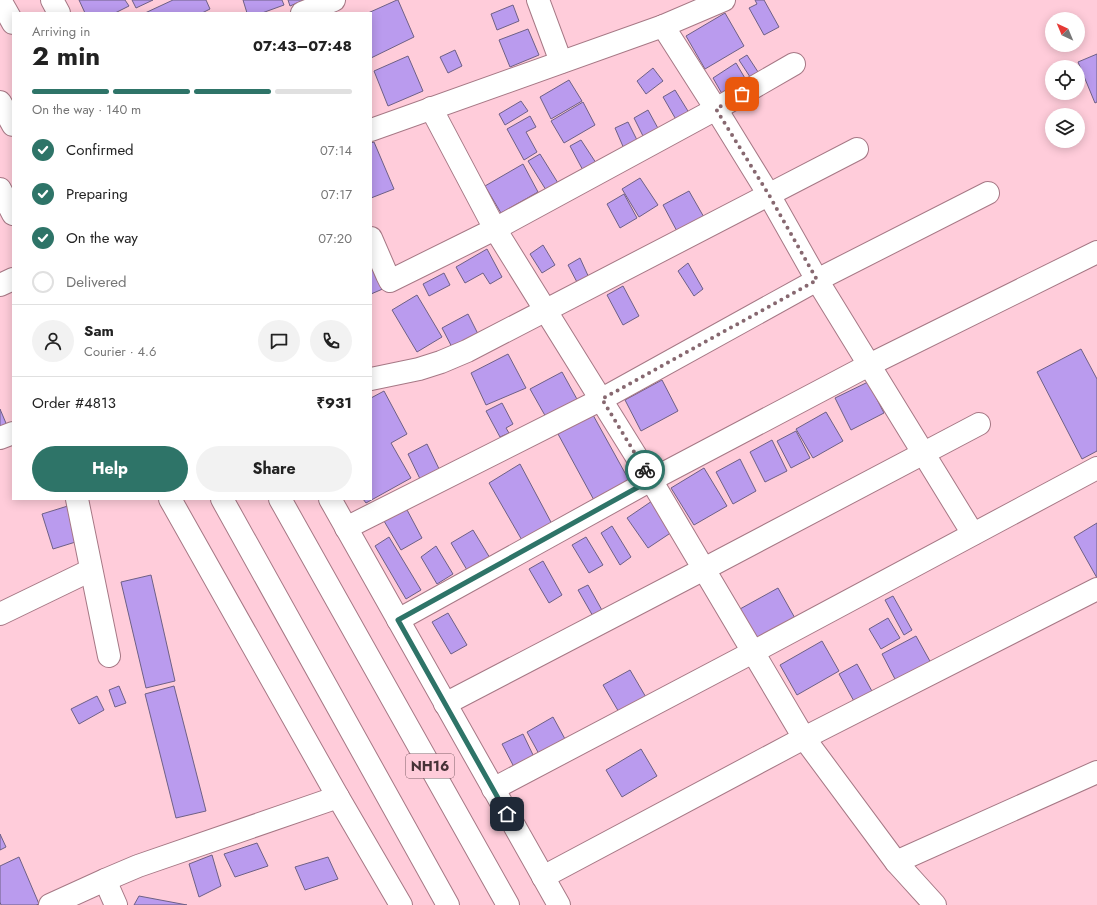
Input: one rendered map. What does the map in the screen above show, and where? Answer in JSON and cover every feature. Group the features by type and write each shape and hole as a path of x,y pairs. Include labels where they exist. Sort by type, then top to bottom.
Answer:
{"main road":[{"path":"0,0 12,21"},
{"path":"52,0 58,12"},
{"path":"538,0 561,62"},
{"path":"373,122 430,108 663,26 724,0"},
{"path":"306,12 333,5"},
{"path":"663,26 769,195 817,280 973,534"},
{"path":"372,240 386,275 390,281 495,229 716,109 794,64"},
{"path":"0,102 12,123"},
{"path":"430,108 495,229 602,399 804,738 896,862 935,905"},
{"path":"372,379 418,369 467,352 858,149"},
{"path":"0,189 12,212"},
{"path":"346,528 602,399 817,280 988,193"},
{"path":"398,620 651,480 869,365 1097,252"},
{"path":"0,284 12,279"},
{"path":"445,704 979,424"},
{"path":"0,438 12,433"},
{"path":"493,789 1097,468"},
{"path":"77,500 109,656"},
{"path":"171,500 338,797 401,905"},
{"path":"223,500 448,905"},
{"name":"NH16","path":"281,500 508,905"},
{"path":"331,500 558,905"},
{"path":"0,614 91,570"},
{"path":"543,877 804,738 1097,589"},
{"path":"896,862 1097,772"},
{"path":"50,905 138,866 338,797"},
{"path":"105,880 116,905"}],"building":[{"path":"79,0 125,0 129,6 117,12 85,12"},
{"path":"132,0 153,0 136,8"},
{"path":"173,0 206,0 210,9 204,12 147,12"},
{"path":"243,0 282,0 284,5 265,12 247,12"},
{"path":"288,0 304,0 290,6"},
{"path":"398,0 414,37 372,58 372,12 370,12"},
{"path":"755,0 764,0 779,27 764,35 749,8 757,4"},
{"path":"513,5 519,21 497,30 491,14"},
{"path":"725,13 744,46 705,69 686,36"},
{"path":"528,29 539,55 510,67 499,40"},
{"path":"455,50 462,66 448,73 440,57"},
{"path":"1097,54 1097,102 1095,103 1085,79 1085,60 1083,60"},
{"path":"747,55 760,75 752,80 739,60"},
{"path":"408,56 423,91 388,106 374,71"},
{"path":"736,63 749,85 725,99 713,78"},
{"path":"653,68 663,81 646,94 637,81"},
{"path":"569,80 582,101 551,119 540,97"},
{"path":"675,90 691,116 678,123 663,97"},
{"path":"521,101 528,111 505,125 499,114"},
{"path":"583,102 595,125 564,143 551,121"},
{"path":"648,110 660,132 645,140 634,118"},
{"path":"530,116 536,127 526,132 537,152 524,160 507,129"},
{"path":"628,122 639,144 625,151 615,128"},
{"path":"581,140 600,169 586,176 570,146"},
{"path":"374,142 394,189 372,198 372,143"},
{"path":"540,154 558,183 546,190 528,161"},
{"path":"523,164 538,192 501,213 485,186"},
{"path":"640,178 658,205 639,217 622,189"},
{"path":"689,191 705,219 679,235 663,205"},
{"path":"624,194 637,218 620,228 607,204"},
{"path":"543,245 555,265 542,273 530,254"},
{"path":"487,249 502,277 490,284 483,273 465,283 456,267"},
{"path":"580,258 590,280 579,286 568,265"},
{"path":"372,259 385,288 372,294"},
{"path":"688,263 703,289 694,296 678,271"},
{"path":"444,273 450,285 429,296 423,284"},
{"path":"623,286 639,316 623,325 607,295"},
{"path":"417,295 442,337 417,352 392,310"},
{"path":"468,314 480,338 454,351 442,328"},
{"path":"1081,349 1097,379 1097,451 1082,459 1037,372"},
{"path":"508,354 526,388 486,405 471,373"},
{"path":"562,372 578,401 547,419 530,389"},
{"path":"662,380 678,411 641,431 625,400"},
{"path":"868,382 884,413 851,430 835,398"},
{"path":"384,391 407,434 391,443 411,478 372,500 372,397"},
{"path":"502,403 513,424 506,428 509,433 500,437 486,411"},
{"path":"0,409 8,428 0,431"},
{"path":"826,412 843,441 813,458 796,429"},
{"path":"593,415 630,482 595,502 558,434"},
{"path":"796,431 810,458 791,468 777,441"},
{"path":"772,440 787,471 765,482 750,452"},
{"path":"427,444 441,473 422,483 408,454"},
{"path":"740,459 756,491 733,504 716,472"},
{"path":"520,464 552,524 523,542 489,483"},
{"path":"704,468 727,506 694,525 671,488"},
{"path":"364,500 371,500 366,503"},
{"path":"652,501 672,532 648,548 627,518"},
{"path":"71,505 82,540 53,549 42,514"},
{"path":"406,508 422,538 401,550 384,521"},
{"path":"1097,523 1097,578 1074,537"},
{"path":"612,526 631,557 620,565 601,533"},
{"path":"473,530 493,563 470,575 451,543"},
{"path":"389,537 421,590 406,599 375,546"},
{"path":"586,537 603,565 589,573 572,545"},
{"path":"436,546 453,574 437,584 421,557"},
{"path":"543,561 562,595 549,603 529,569"},
{"path":"151,575 175,681 146,688 121,582"},
{"path":"588,585 603,612 594,618 578,590"},
{"path":"778,588 796,620 758,641 740,609"},
{"path":"893,596 912,630 904,635 885,600"},
{"path":"448,613 467,645 451,654 432,622"},
{"path":"888,618 900,638 881,649 869,629"},
{"path":"916,636 931,663 896,681 882,654"},
{"path":"822,641 839,671 797,695 780,665"},
{"path":"857,664 873,693 855,703 839,674"},
{"path":"630,670 647,699 620,714 603,685"},
{"path":"119,686 126,703 115,707 109,690"},
{"path":"174,686 206,811 176,818 145,694"},
{"path":"97,696 104,710 79,724 71,709"},
{"path":"553,717 565,739 539,754 527,732"},
{"path":"523,734 534,757 514,767 502,744"},
{"path":"641,749 657,776 622,797 606,770"},
{"path":"0,834 6,847 0,850"},
{"path":"257,843 268,866 235,877 224,854"},
{"path":"212,855 221,886 199,897 189,864"},
{"path":"19,857 39,904 1,905 0,866"},
{"path":"328,857 338,879 305,890 295,867"},
{"path":"139,896 187,905 134,905"}],"way so far":[{"path":"645,470 602,399 817,280 769,195 716,109 742,94"}],"route":[{"path":"507,814 398,620 651,480 645,470"}]}
